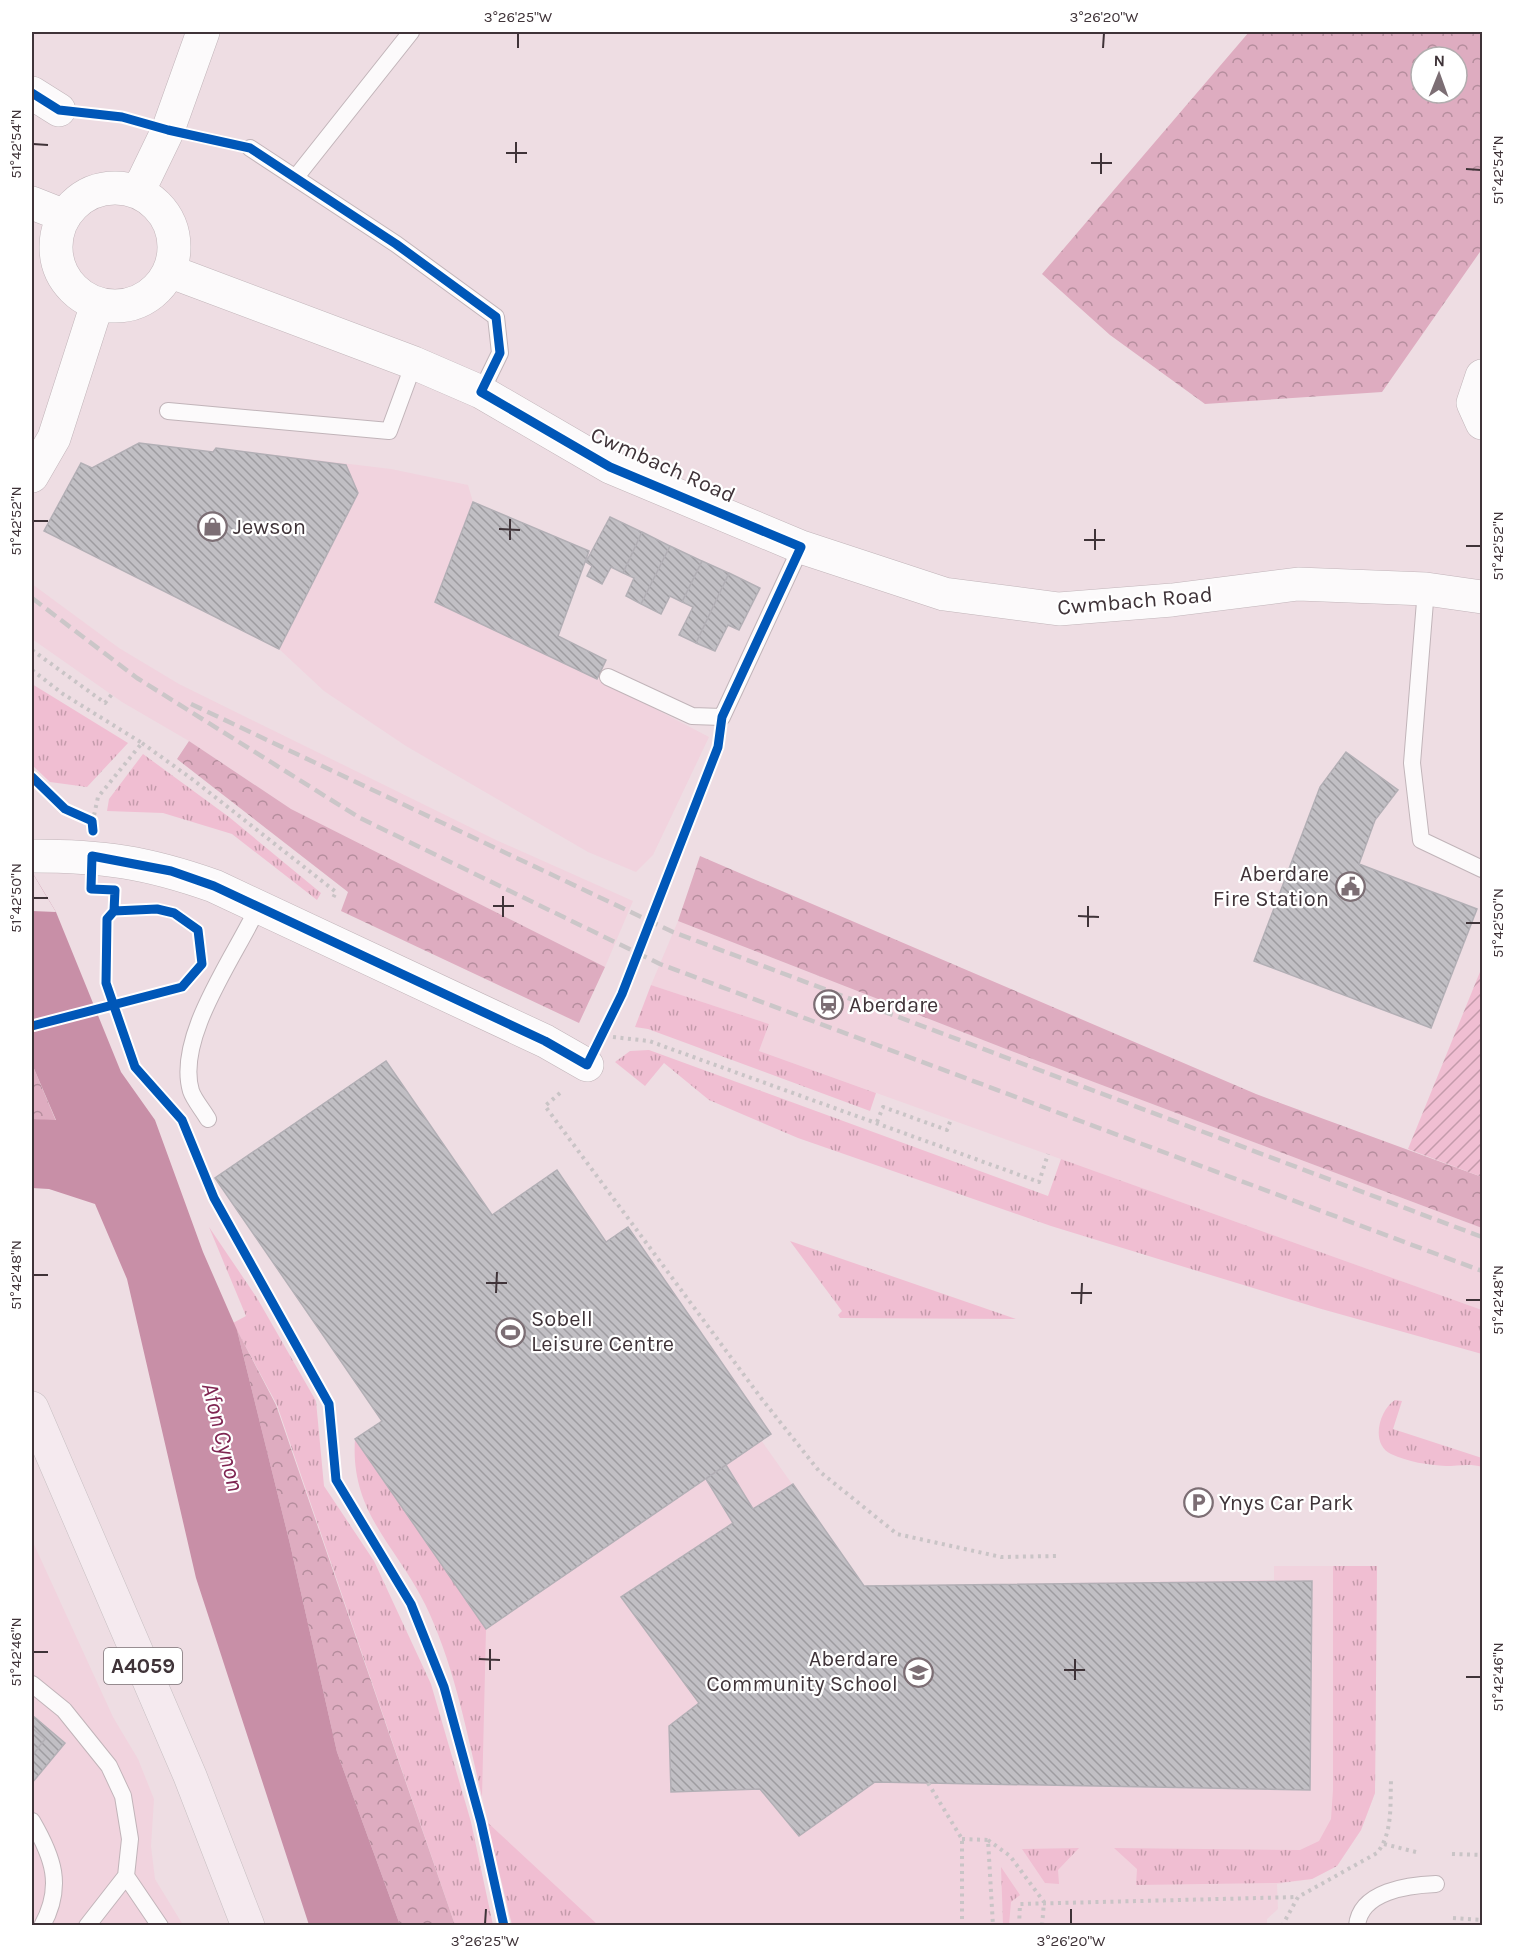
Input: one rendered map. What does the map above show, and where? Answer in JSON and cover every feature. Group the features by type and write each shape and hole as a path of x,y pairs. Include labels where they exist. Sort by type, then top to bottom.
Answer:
{"main road":[{"name":"A4059","path":"32,1408 190,1776 248,1926"}],"street":[{"path":"138,192 168,130 203,32"},
{"path":"114,189 138,192 154,203 166,217 173,234 174,253 170,271 160,286 147,297 131,304 114,307 97,304 81,296 68,283 59,267 56,249 58,232 65,216 76,203 90,194 114,189"},
{"path":"32,203 65,216"},
{"name":"Cwmbach Road","path":"170,271 414,363 481,392 610,467 801,547 944,594 1059,609 1172,600 1298,584 1426,589 1482,597"},
{"path":"32,476 54,438 97,304"},
{"path":"1482,375 1473,403 1482,423"},
{"path":"32,856 92,856 171,870 258,907 545,1041 587,1065"}],"lane":[{"path":"296,177 411,32"},
{"path":"250,148 396,244 496,317 500,353 481,392"},
{"path":"168,411 389,431 414,363"},
{"path":"608,677 692,716 722,717 801,547"},
{"path":"1426,589 1412,763 1421,840 1482,869"},
{"path":"208,1119 191,1091 189,1061 198,1026 258,907"},
{"path":"32,1684 64,1710 109,1766 123,1796 130,1839 126,1876 92,1923 87,1926"},
{"path":"32,1821 48,1848 56,1878 48,1914 42,1926"},
{"path":"126,1876 160,1926"},
{"path":"1357,1926 1358,1917 1370,1903 1388,1892 1414,1884 1436,1884"}],"path":[{"path":"32,650 105,702 111,694"},
{"path":"32,670 63,694 142,743 192,779 336,892 329,907"},
{"path":"722,717 718,747 604,1036 649,1041 1039,1182 1048,1154"},
{"path":"89,823 98,797 142,743"},
{"path":"545,1106 761,1398 819,1471 897,1534 1001,1557 1058,1556"},
{"path":"877,1122 883,1107 947,1130 951,1119"},
{"path":"1019,1926 1020,1904 1298,1898 1377,1853 1388,1833 1391,1781"},
{"path":"928,1783 962,1839 962,1926"},
{"path":"962,1839 988,1840 1010,1856 1044,1902 1042,1926"},
{"path":"988,1840 993,1926"},
{"path":"1384,1844 1416,1852"},
{"path":"1377,1853 1380,1860"},
{"path":"1452,1854 1482,1855"},
{"path":"1282,1926 1298,1898"},
{"path":"1453,1918 1482,1920"}],"shaded area":[{"path":"139,443 213,452 216,448 391,469 468,485 473,502 589,551 558,636 606,660 598,679 709,737 653,855 636,872 588,852 406,746 324,691 279,649 44,531 81,463 92,468"},
{"path":"32,584 119,648 179,684 496,840 633,901 605,967 291,809 189,741 122,702 32,639"},
{"path":"678,921 1006,1049 1482,1228 1482,1310 759,1051 769,1024 651,985"},
{"name":"Aberdare Community School","path":"761,1440 864,1586 1274,1580 1274,1566 1377,1566 1375,1793 1361,1830 1337,1866 1312,1879 1277,1884 1278,1909 1267,1919 1267,1925 512,1925 457,1689 468,1655 486,1629"},
{"path":"32,1540 113,1717 138,1759 154,1799 151,1846 155,1879 183,1925 32,1925"}],"green space":[{"path":"1249,32 1482,32 1482,249 1382,392 1205,404 1110,335 1042,274"},
{"path":"32,684 128,743 87,787 50,782 32,765"},
{"path":"189,741 291,809 605,967 579,1023 341,911 348,892 177,759"},
{"path":"143,754 229,817 321,893 317,900 232,834 163,813 107,811 109,799"},
{"path":"700,856 1256,1094 1482,1177 1482,1228 1006,1049 678,921"},
{"path":"1482,967 1482,1177 1408,1149"},
{"path":"651,985 769,1024 759,1051 876,1093 870,1111 648,1029 635,1027"},
{"path":"649,1050 1048,1196 1061,1159 1482,1310 1482,1354 1318,1308 1051,1226 798,1138 709,1100 664,1063 645,1086 615,1062 630,1051"},
{"path":"32,1064 56,1121 32,1119"},
{"path":"209,1227 257,1298 316,1401 324,1486 374,1561 431,1684 471,1822 493,1925 455,1925 277,1405 233,1323 246,1316"},
{"path":"790,1241 1016,1319 840,1318 838,1315 842,1311"},
{"path":"237,1330 276,1405 455,1925 400,1925 337,1752 290,1544"},
{"path":"1395,1400 1402,1401 1393,1429 1482,1458 1482,1467 1418,1463 1398,1457 1384,1449 1379,1427 1385,1411"},
{"path":"355,1439 486,1629 482,1797 459,1699 444,1650 425,1604 367,1507 355,1465"},
{"path":"1333,1566 1377,1566 1375,1793 1361,1830 1337,1866 1312,1879 1277,1883 1136,1885 1137,1869 1114,1848 1300,1850 1319,1841 1331,1819 1333,1790"},
{"path":"487,1822 598,1925 512,1925"},
{"path":"1079,1848 1058,1870 1059,1884 1045,1883 1022,1849"},
{"path":"1001,1867 1020,1895 1011,1902 1009,1925 1003,1925"}],"water":[{"name":"Afon Cynon","path":"32,872 56,912 121,1072 155,1120 203,1252 237,1330 290,1544 337,1752 400,1925 309,1925 196,1578 127,1279 95,1204 49,1189 32,1188 32,1119 56,1120 32,1064"}],"pier":[{"path":"32,872 42,889 56,912 32,911"}],"building":[{"path":"139,443 213,452 216,448 346,465 358,493 279,649 44,531 81,463 92,468"},
{"path":"473,502 589,551 558,636 606,660 597,679 435,602"},
{"path":"610,517 642,532 623,573 611,567 602,584 587,576 592,566 586,562"},
{"path":"642,532 670,546 641,604 626,596 634,578 623,573"},
{"path":"670,546 702,561 682,602 670,596 661,614 641,604"},
{"path":"702,561 729,573 696,643 679,635 693,607 682,602"},
{"path":"729,573 760,588 739,630 728,625 715,651 696,643"},
{"name":"Aberdare Fire Station","path":"1346,752 1398,790 1375,820 1359,864 1477,909 1431,1028 1254,961 1320,787"},
{"name":"Sobell Leisure Centre","path":"386,1061 492,1215 557,1170 606,1242 628,1227 771,1434 486,1629 355,1439 382,1421 215,1178"},
{"path":"726,1465 753,1509 793,1484 864,1586 1312,1581 1310,1790 875,1782 799,1836 760,1789 671,1792 669,1726 699,1703 621,1597 733,1523 706,1479"},
{"path":"32,1715 65,1743 32,1783"},
{"path":"32,1728 45,1739 32,1756"}],"railway":[{"path":"32,598 137,678 360,818 660,964 1482,1271"},
{"path":"191,704 673,932 1482,1237"}],"cycle path":[{"path":"32,93 59,110 122,117 168,130 250,148 396,244 496,317 500,353 481,392 610,467 801,547 722,717 718,747 622,994 587,1065 545,1041 214,886 171,871 92,856 91,889 115,890 114,911 107,919 106,983 135,1067 182,1120 214,1198 329,1404 336,1480 411,1604 444,1687 481,1822 504,1926"},
{"path":"32,777 65,809 92,821 93,831"},
{"path":"32,1026 182,987 202,964 198,930 174,913 157,909 114,911"}],"place":[{"name":"Jewson","path":"212,527"},
{"name":"Aberdare Fire Station","path":"1350,887"},
{"name":"Aberdare","path":"828,1005"},
{"name":"Sobell Leisure Centre","path":"510,1332"},
{"name":"Ynys Car Park","path":"1198,1503"},
{"name":"Aberdare Community School","path":"919,1672"}]}
